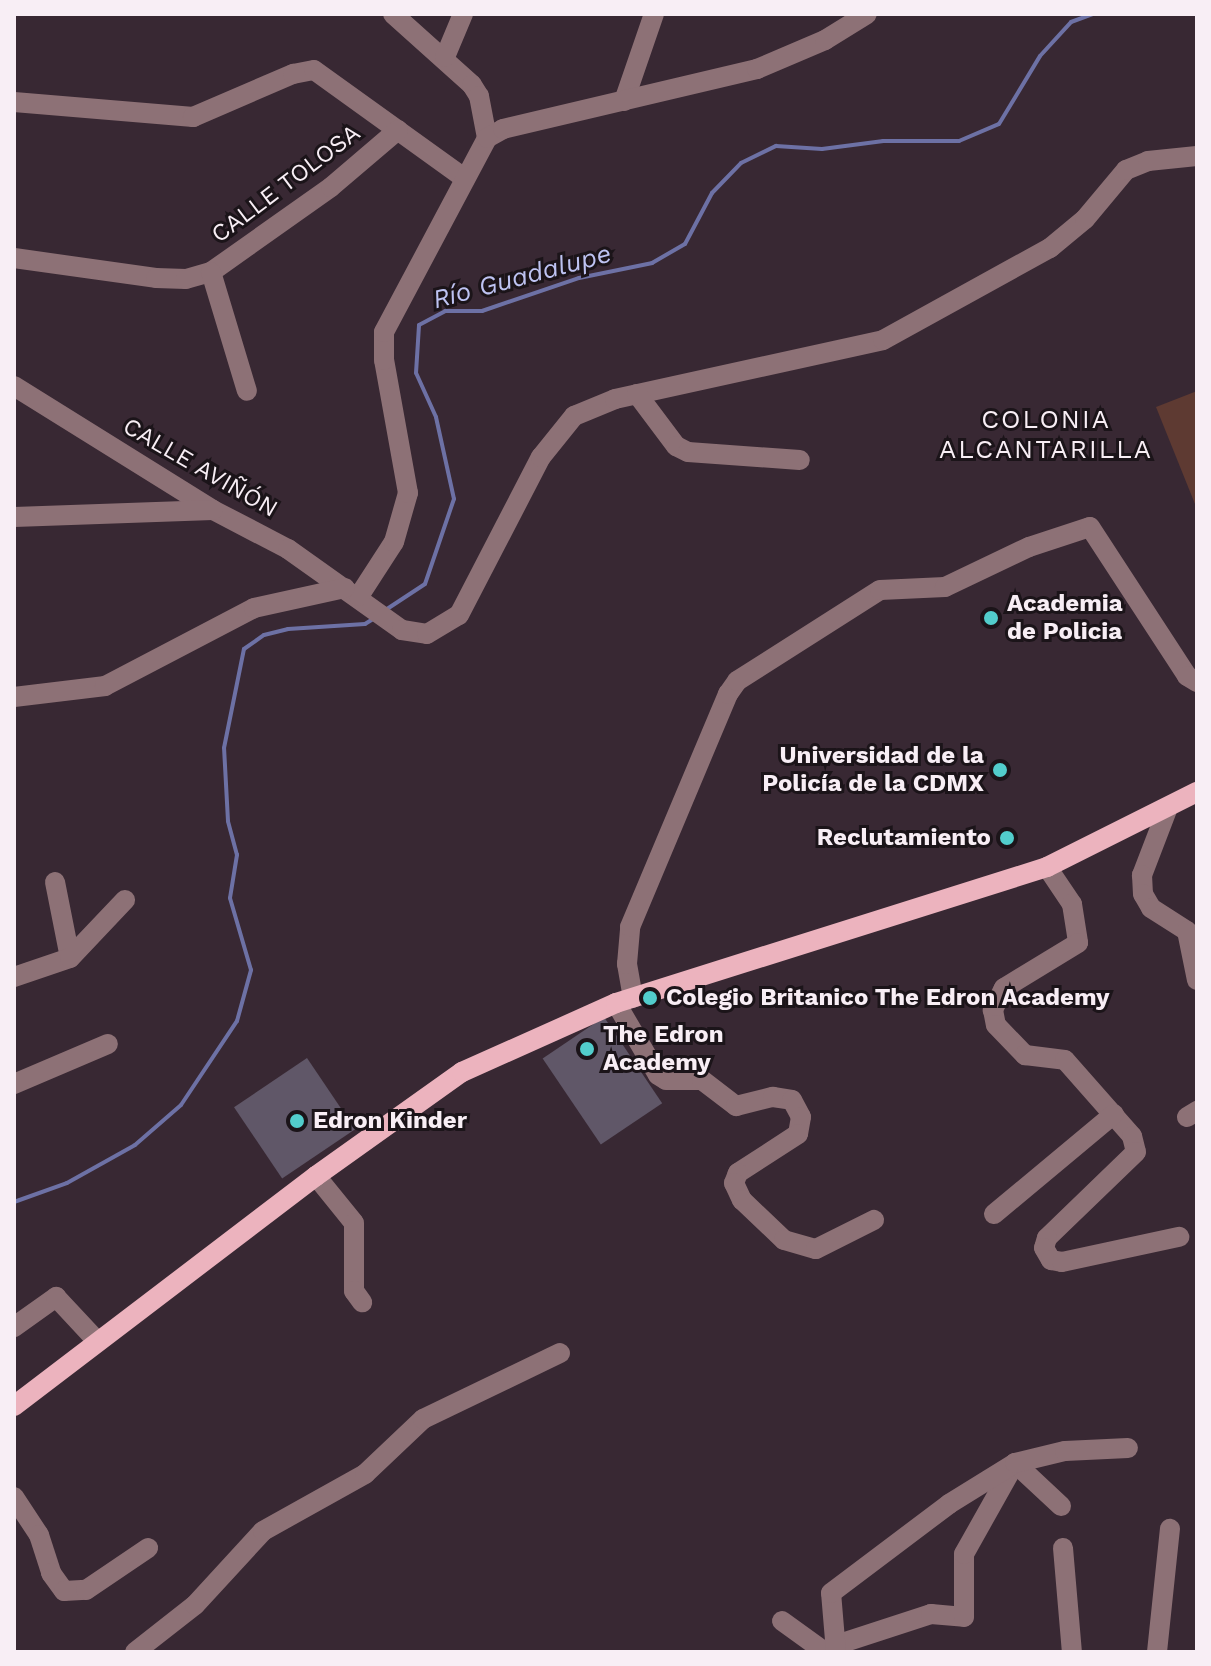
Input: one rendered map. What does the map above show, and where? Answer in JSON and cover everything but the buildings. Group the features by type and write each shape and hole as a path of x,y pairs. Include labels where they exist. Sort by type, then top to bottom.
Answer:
{"main road":[{"path":"14,1406 316,1176 462,1072 624,1001 1047,867 1167,810 1197,792"}],"street":[{"path":"393,14 445,57 479,96 487,138"},
{"path":"445,57 463,14"},
{"path":"624,101 654,14"},
{"path":"14,697 105,686 254,608 355,595 394,542 408,493 384,360 384,332 463,177 487,138 503,129 757,69 825,40 867,14"},
{"path":"14,102 193,117 293,74 314,70 463,177"},
{"name":"CALLE TOLOSA","path":"14,258 156,278 186,279 211,272 319,196 398,130"},
{"path":"800,460 688,452 676,446 637,394 883,340 1050,248 1085,219 1126,170 1148,161 1197,156"},
{"path":"211,272 247,391"},
{"name":"CALLE AVIÑÓN","path":"14,386 213,510 288,549 402,630 427,634 459,615 553,439 574,416 594,405 637,394"},
{"path":"14,517 213,510"},
{"path":"874,1220 816,1249 784,1240 742,1200 734,1183 738,1173 798,1134 801,1117 792,1100 773,1097 736,1106 702,1080 666,1080 658,1075 624,1001 630,927 728,694 737,681 880,590 953,584 1029,547 1090,527 1187,676 1197,682"},
{"path":"1167,810 1142,875 1143,894 1151,908 1187,931 1197,980"},
{"path":"1047,867 1072,904 1078,943 1004,988 993,1010 996,1025 1025,1055 1065,1060 1132,1136 1136,1152 1047,1238 1044,1248 1051,1260 1062,1262 1179,1237"},
{"path":"55,882 70,958"},
{"path":"14,977 70,958 125,900"},
{"path":"14,1084 108,1044"},
{"path":"994,1214 1114,1114"},
{"path":"316,1176 354,1223 354,1291 362,1302"},
{"path":"14,1327 56,1297 97,1341"},
{"path":"135,1652 195,1605 263,1531 365,1474 423,1419 560,1353"},
{"path":"832,1650 831,1593 949,1504 1015,1463 1065,1451 1128,1448"},
{"path":"1015,1463 1061,1506"},
{"path":"832,1650 931,1614 964,1617 964,1554 1015,1463"},
{"path":"14,1497 39,1535 51,1573 64,1591 86,1590 148,1548"},
{"path":"1157,1652 1170,1529"},
{"path":"1063,1548 1072,1652"},
{"path":"782,1621 832,1650"}],"shaded area":[{"path":"1197,391 1197,509 1156,407"}],"waterway":[{"name":"Río Guadalupe","path":"387,609 425,584 454,499 436,417 416,373 419,325 445,311 482,311 579,278 652,263 685,244 712,193 741,163 776,146 822,149 883,141 959,141 999,124 1040,56 1071,22 1093,14"},
{"name":"Río Guadalupe","path":"14,1202 67,1183 135,1145 181,1105 237,1021 251,970 230,898 237,855 228,821 224,748 244,649 264,635 288,629 365,624 373,619"}],"place":[{"name":"Academia de Policia","path":"991,618"},
{"name":"Universidad de la Policía de la CDMX","path":"1000,770"},
{"name":"Reclutamiento","path":"1007,838"},
{"name":"Colegio Britanico The Edron Academy","path":"650,998"},
{"name":"The Edron Academy","path":"587,1049"},
{"name":"Edron Kinder","path":"297,1121"}],"district":[{"name":"COLONIA ALCANTARILLA","path":"1046,435"}]}
